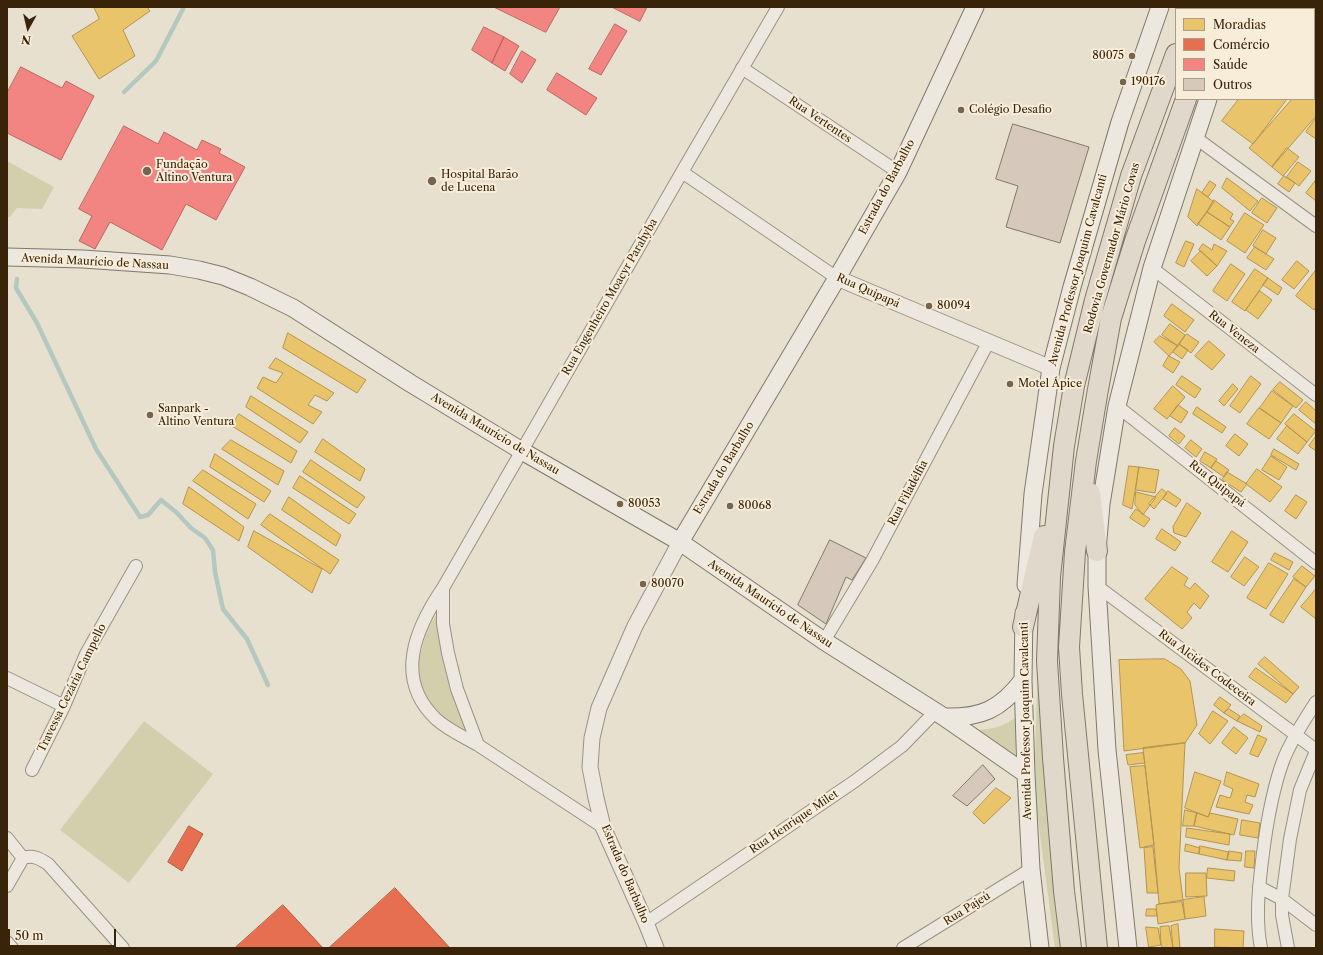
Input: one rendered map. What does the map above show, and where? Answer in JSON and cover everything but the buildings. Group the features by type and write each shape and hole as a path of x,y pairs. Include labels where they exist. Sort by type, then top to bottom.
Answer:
{"highway":[{"name":"Rodovia Governador Mário Covas","path":"1064,446 1074,386 1095,300 1131,176 1175,57"},
{"name":"Rodovia Governador Mário Covas","path":"1086,461 1111,318 1135,241 1186,100"},
{"path":"1023,627 1064,446"},
{"name":"Avenida Professor Joaquim Cavalcanti","path":"1064,446 1050,577 1047,660 1053,766 1064,891 1071,948"},
{"path":"1086,461 1097,551"},
{"path":"1086,461 1075,552 1069,647 1072,694 1097,948"}],"main road":[{"name":"Estrada do Barbalho","path":"680,542 837,278 898,172 975,7"},
{"name":"Avenida Professor Joaquim Cavalcanti","path":"1040,948 1031,869 1023,680 1023,627 1033,494 1051,368 1072,287 1120,122 1160,7"},
{"path":"1128,948 1107,750 1097,586 1097,551 1101,504 1117,406 1152,268 1208,100"},
{"name":"Avenida Maurício de Nassau","path":"7,257 83,259 170,265 211,273 250,286 293,308 410,383 522,451 680,542 824,641 939,715 1026,774"},
{"path":"939,715 962,718 981,714 997,706 1012,694 1023,680"}],"street":[{"name":"Rua Engenheiro Moacyr Parahyba","path":"603,827 437,719 424,704 416,687 412,667 413,649 420,629 431,606 443,588 778,7"},
{"name":"Rua Vertentes","path":"742,68 898,172"},
{"path":"1196,138 1316,226"},
{"name":"Rua Quipapá","path":"682,172 837,278 988,343 1051,368"},
{"name":"Rua Veneza","path":"1152,268 1316,395"},
{"name":"Rua Filadélfia","path":"824,641 872,561 988,343"},
{"name":"Rua Quipapá","path":"1117,406 1316,562"},
{"name":"Estrada do Barbalho","path":"656,948 603,827 590,767 592,738 599,708 635,626 680,542"},
{"name":"Travessa Cezária Campello","path":"32,770 64,706 86,654 136,566"},
{"name":"Rua Alcides Codeceira","path":"1097,586 1316,750"},
{"name":"Rua Engenheiro Moacyr Parahyba","path":"443,588 443,624 448,653 457,689 478,745"},
{"path":"7,678 64,706"},
{"path":"1261,948 1258,912 1259,887 1268,815 1274,788 1283,760 1316,702"},
{"name":"Rua Henrique Milet","path":"646,923 855,781 902,746 939,715"},
{"path":"1288,948 1282,915 1282,900 1290,838 1300,790 1316,750"},
{"path":"7,838 22,858"},
{"path":"7,886 22,858 29,856 35,857 48,864 123,948"},
{"name":"Rua Pajeú","path":"903,948 1031,869"},
{"path":"1259,887 1282,900 1316,925"},
{"path":"7,942 12,948"}],"shaded area":[{"path":"7,161 54,187 42,209 17,208 10,217 7,217"},
{"path":"439,610 438,630 441,645 468,735 435,716 418,681 419,660 427,629"},
{"path":"1038,656 1064,948 1055,948 1036,805 1035,754"},
{"path":"1018,716 1015,758 966,730 994,728 1006,724"},
{"path":"144,721 213,774 129,883 60,830"}],"waterway":[{"path":"124,92 156,61 184,7"},
{"path":"17,279 16,288 37,323 96,449 140,517 148,515 161,500 176,512 191,528 205,538 213,550 215,572 223,609 247,639 268,685"}],"place":[{"name":"80075","path":"1132,56"},
{"name":"190176","path":"1123,82"},
{"name":"Colégio Desafio","path":"961,110"},
{"name":"Fundação Altino Ventura","path":"147,171"},
{"name":"Hospital Barão de Lucena","path":"432,181"},
{"name":"80094","path":"929,306"},
{"name":"Motel Ápice","path":"1010,384"},
{"name":"Sanpark - Altino Ventura","path":"150,415"},
{"name":"80053","path":"620,504"},
{"name":"80068","path":"730,506"},
{"name":"80070","path":"643,584"}]}
